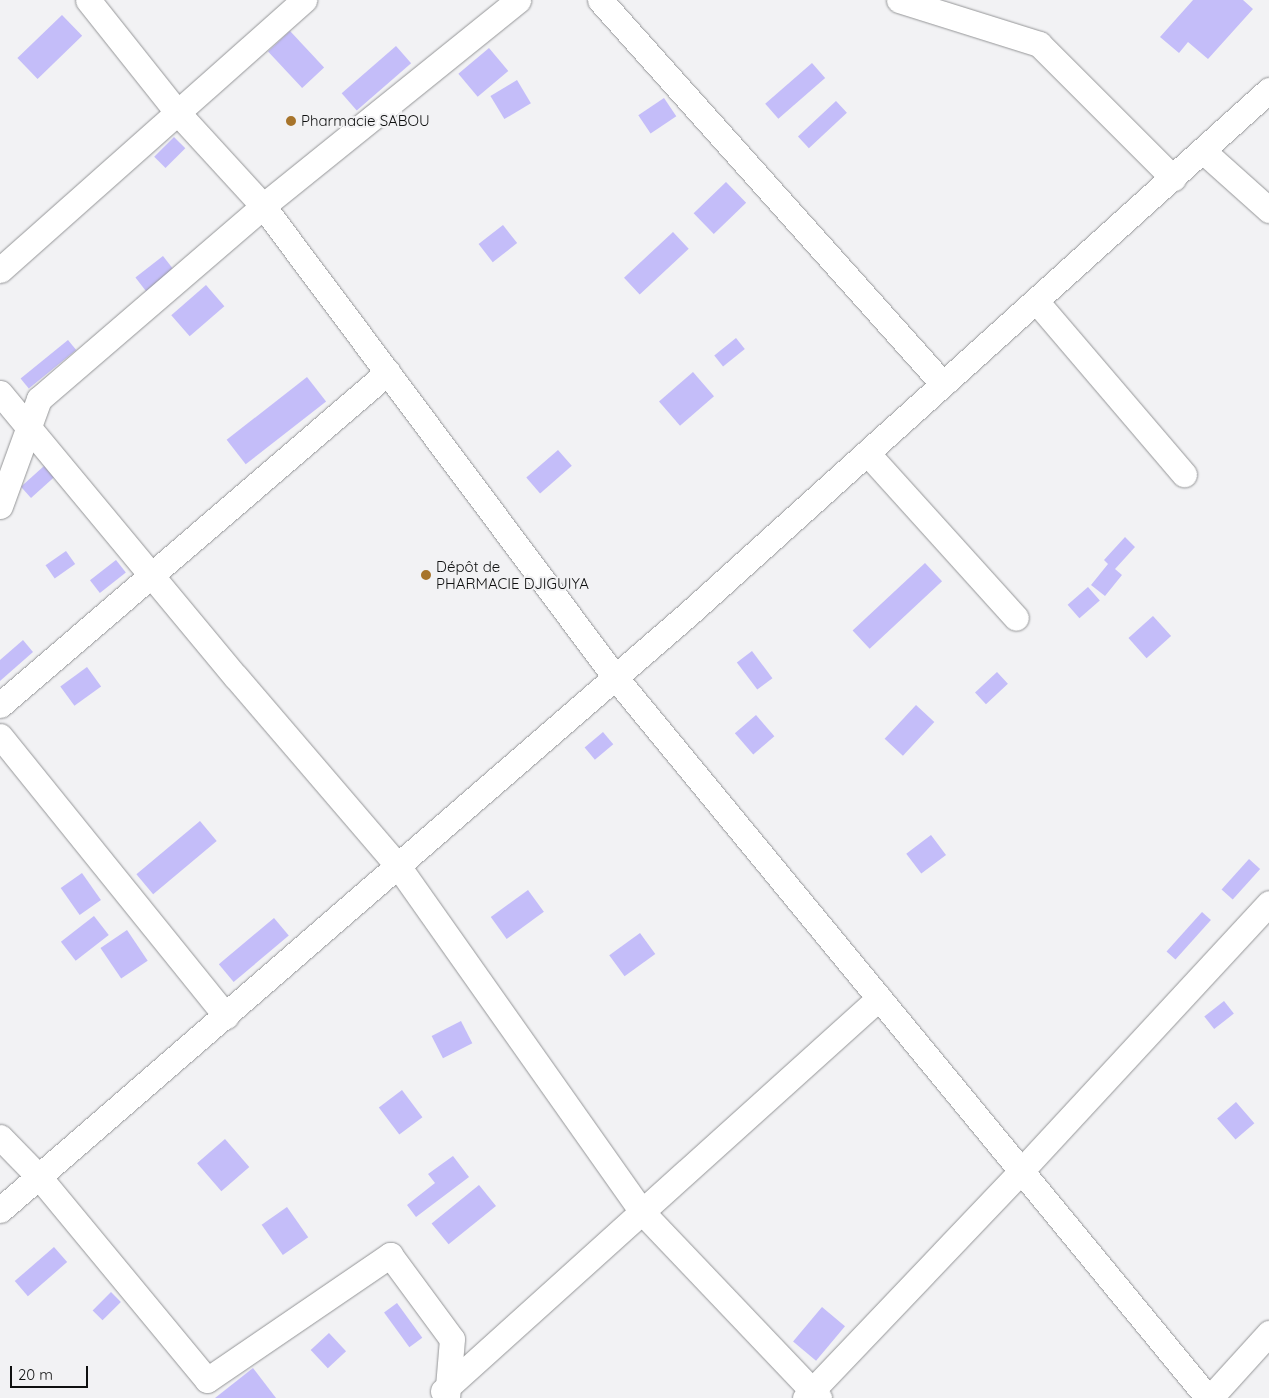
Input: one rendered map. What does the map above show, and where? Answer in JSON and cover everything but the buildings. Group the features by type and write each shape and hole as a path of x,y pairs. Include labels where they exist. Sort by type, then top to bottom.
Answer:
{"street":[{"path":"88,0 177,112 263,206 615,677 1209,1398 1269,1333"},
{"path":"0,270 304,0"},
{"path":"0,506 29,431 39,399 263,206 518,0"},
{"path":"600,0 943,384"},
{"path":"899,0 1038,44 1173,178"},
{"path":"0,1210 40,1178 615,677 1269,90"},
{"path":"1203,151 1269,210"},
{"path":"1036,301 1184,474"},
{"path":"0,705 152,577 388,372"},
{"path":"0,393 29,431 398,866 642,1212 812,1396 1269,903"},
{"path":"866,453 1016,618"},
{"path":"0,736 226,1016"},
{"path":"443,1394 880,998"},
{"path":"0,1137 40,1178 206,1380 390,1255 452,1339 443,1394"}],"place":[{"name":"Pharmacie SABOU","path":"291,121"},
{"name":"Dépôt de PHARMACIE DJIGUIYA","path":"426,575"}]}
